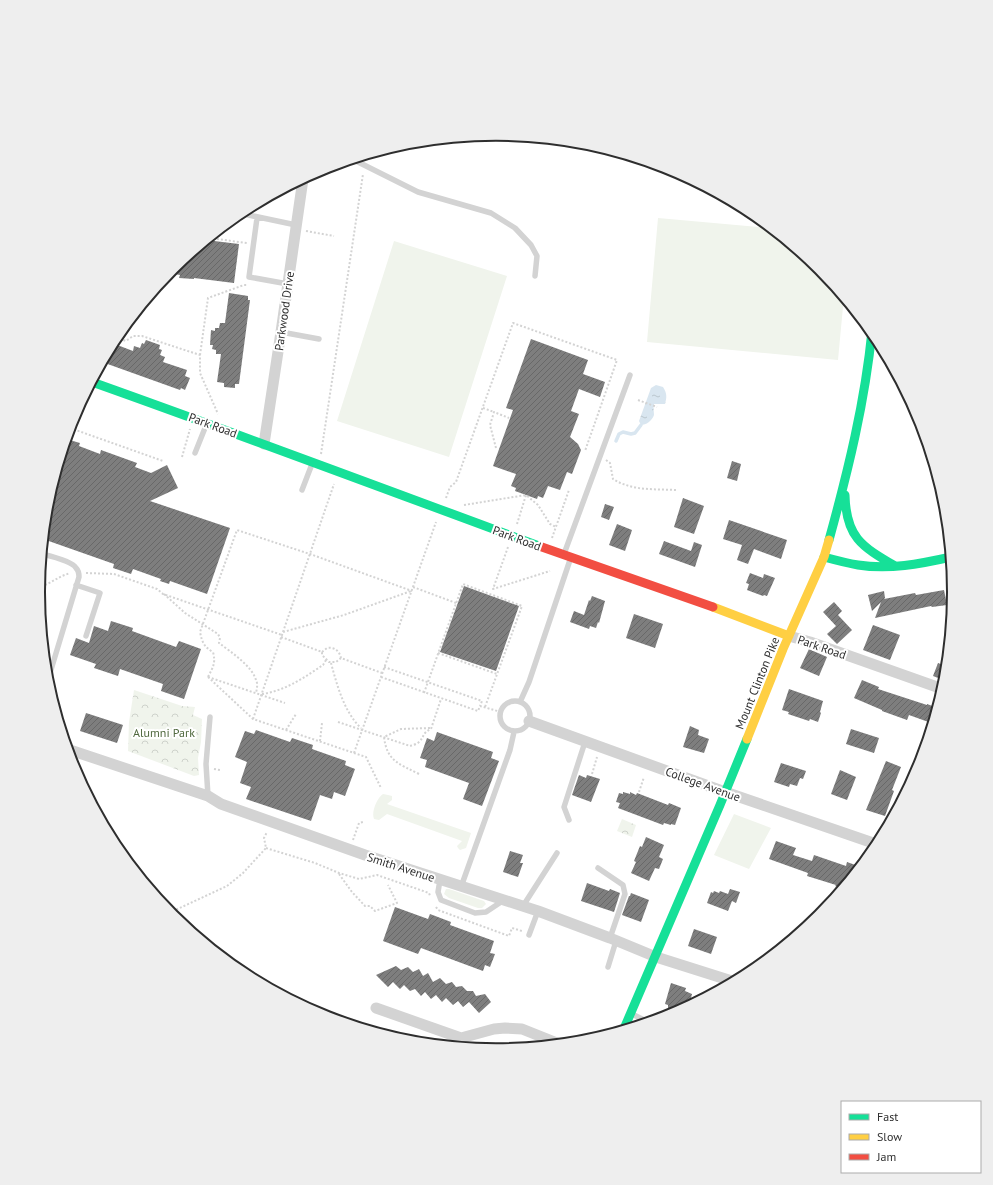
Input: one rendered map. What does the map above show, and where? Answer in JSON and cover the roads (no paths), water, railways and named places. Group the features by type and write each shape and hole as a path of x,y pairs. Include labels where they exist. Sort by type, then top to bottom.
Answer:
{"street":[{"name":"Parkwood Drive","path":"264,444 302,186"},
{"name":"Mount Clinton Pike","path":"628,1024 631,1013 656,957 789,636 824,557 845,479 864,395 871,341"},
{"name":"Park Road","path":"97,384 264,444 338,473 704,604 789,636 938,687"},
{"path":"845,479 844,499 847,520 854,535 870,552 894,566"},
{"path":"824,557 857,565 878,567 923,563 946,558"},
{"name":"College Avenue","path":"529,722 872,843"},
{"name":"Smith Avenue","path":"74,751 208,796 222,804 267,821 461,887 538,911 656,957 728,980"},
{"path":"376,1008 461,1038 494,1029 505,1028 522,1029 551,1040"}],"lane":[{"path":"358,163 418,192 491,213 515,228 531,245 537,256 535,276"},
{"path":"248,216 296,227"},
{"path":"257,218 249,277 288,284"},
{"path":"281,332 319,339"},
{"path":"520,702 529,682 600,457 630,375"},
{"path":"195,453 207,423"},
{"path":"302,490 313,463"},
{"path":"47,556 72,564 77,568 79,573 52,667"},
{"path":"76,585 100,593 86,636"},
{"path":"511,702 520,702 527,708 530,717 529,722 523,729 514,732 502,725 500,720 500,712 503,707 511,702"},
{"path":"208,796 206,764 210,717"},
{"path":"461,887 510,750 514,732"},
{"path":"569,820 564,807 585,742"},
{"path":"523,906 557,853"},
{"path":"598,868 623,885 626,894 613,940 608,967"},
{"path":"440,880 438,892 441,900 475,913 486,912 504,900"},
{"path":"529,935 538,911"},
{"path":"631,1013 643,1020"}],"water":[{"path":"656,385 663,387 664,389 666,395 665,404 654,404 654,415 652,419 641,425 639,421 651,388"}],"waterway":[{"path":"616,441 619,434 623,432 631,434 635,433 641,425"}],"park label":[{"name":"Alumni Park","path":"164,732"}]}
